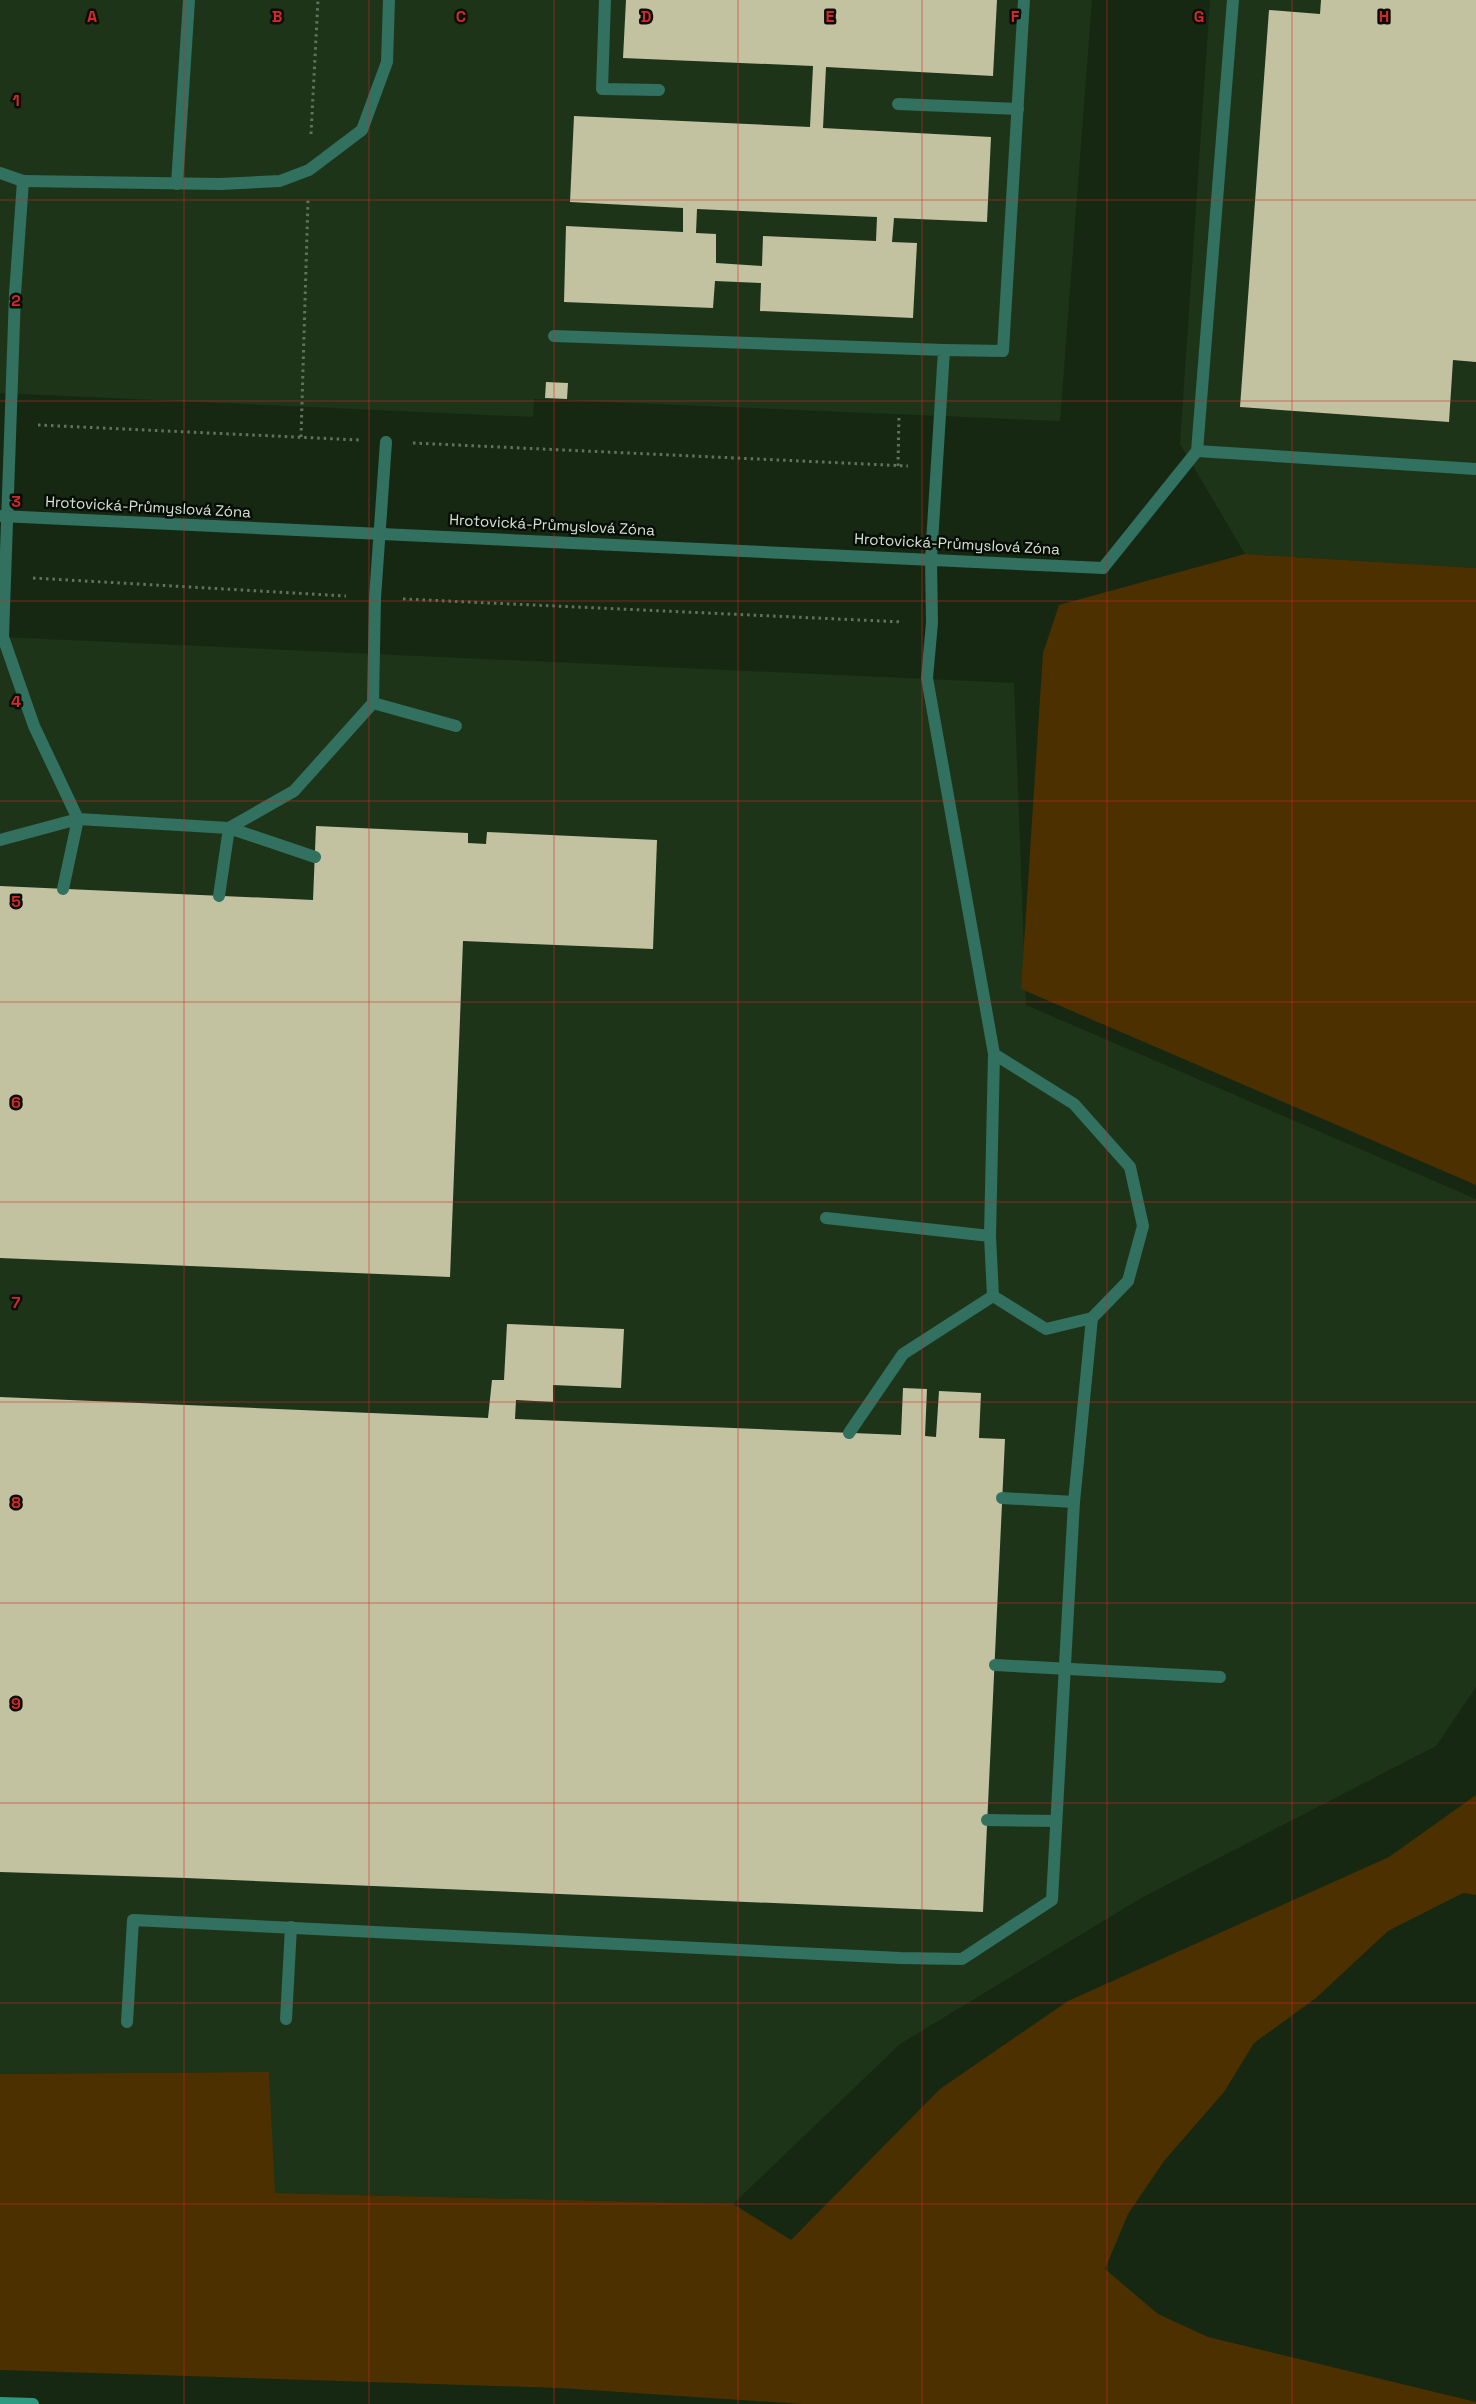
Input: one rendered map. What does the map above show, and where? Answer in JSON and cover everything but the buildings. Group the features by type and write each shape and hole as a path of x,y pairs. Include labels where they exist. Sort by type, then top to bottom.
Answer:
{"main road":[{"path":"0,2403 33,2404"}],"street":[{"path":"177,184 189,0"},
{"path":"0,173 23,181 177,184 280,181 309,170 362,130 387,62 390,0"},
{"path":"605,0 602,89 659,90"},
{"path":"554,336 1003,351 1024,0"},
{"path":"1233,0 1197,452 1476,469"},
{"path":"898,104 1018,109"},
{"path":"23,181 15,294 11,424 4,516 6,577 3,637 34,726 78,819 63,889"},
{"path":"944,350 931,559 932,623 927,678 994,1054 990,1236 993,1296"},
{"path":"230,828 294,791 373,704 375,598 386,442"},
{"name":"Hrotovická-Průmyslová Zóna","path":"4,516 1103,568 1197,452"},
{"path":"373,704 456,726"},
{"path":"0,840 78,819 230,828 315,857"},
{"path":"219,896 230,828"},
{"path":"993,1296 1046,1329 1092,1318 1128,1281 1143,1226 1130,1167 1074,1104 994,1054"},
{"path":"826,1218 990,1236"},
{"path":"849,1433 903,1354 993,1296"},
{"path":"128,2022 134,1920 900,1958 962,1959 1052,1900 1074,1502 1092,1318"},
{"path":"1002,1498 1074,1502"},
{"path":"995,1665 1064,1667 1220,1677"},
{"path":"987,1820 1056,1821"},
{"path":"286,2019 291,1927"}],"path":[{"path":"301,437 309,170 318,0"},
{"path":"898,466 899,414"},
{"path":"11,424 937,468"},
{"path":"6,577 375,598 932,623"}],"shaded area":[{"path":"0,0 1092,0 1060,421 534,399 533,417 0,393"},
{"path":"1210,0 1476,0 1476,568 1245,554 1180,444"},
{"path":"1245,554 1476,568 1476,1185 1021,989 1043,653 1059,605"},
{"path":"0,637 1014,683 1026,1005 1476,1199 1476,1687 1436,1746 1143,1897 900,2044 733,2204 274,2193 269,2072 0,2074"},
{"path":"1476,1795 1476,1895 1463,1893 1388,1931 1316,1998 1254,2043 1224,2092 1164,2161 1128,2214 1105,2269 1158,2314 1208,2337 1476,2402 1476,2404 802,2404 559,2388 0,2370 0,2074 269,2072 275,2193 733,2204 791,2240 940,2089 1068,2001 1389,1857"}]}
